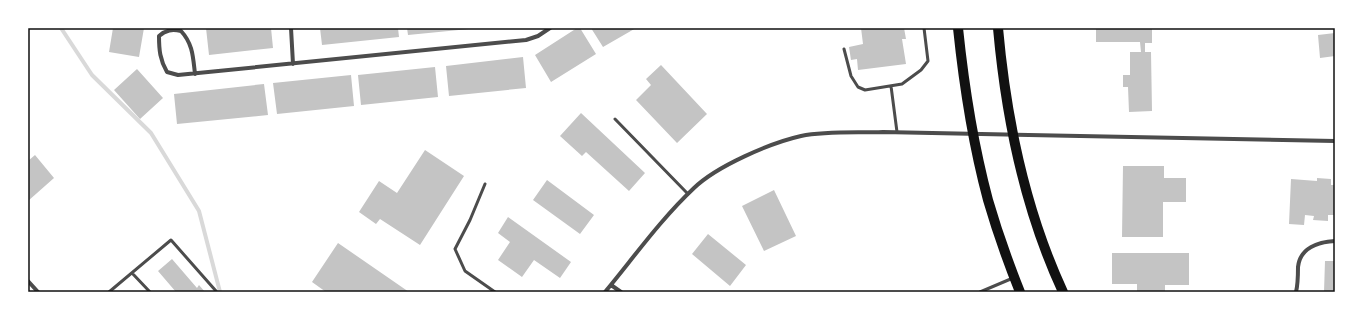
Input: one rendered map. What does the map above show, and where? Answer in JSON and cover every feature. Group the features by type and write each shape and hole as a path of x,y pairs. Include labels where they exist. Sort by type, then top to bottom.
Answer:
{"main road":[{"path":"958,28 967,99 988,200 1004,252 1020,292"},
{"path":"998,28 1013,135 1026,189 1041,239 1063,292"}],"street":[{"path":"291,28 293,64"},
{"path":"195,74 192,52 188,38 181,31 172,29 159,36 160,57 162,64 167,72 178,75 195,74 526,40 538,36 550,28"},
{"path":"605,292 665,219 695,186 728,164 766,148 801,136 832,133 898,132 974,135 1335,141"},
{"path":"1296,292 1298,285 1298,266 1302,255 1310,247 1335,242"},
{"path":"28,281 38,292"},
{"path":"611,285 621,292"}],"lane":[{"path":"844,49 851,76 858,87 865,90 902,84 921,70 928,61 924,28"},
{"path":"891,86 898,132"},
{"path":"615,119 688,194"},
{"path":"485,184 470,220 455,249 465,271 496,292"},
{"path":"109,292 171,240 216,292"},
{"path":"132,273 150,292"},
{"path":"980,292 1014,277"}],"building":[{"path":"113,28 144,28 139,57 109,52"},
{"path":"206,28 271,28 273,48 209,55"},
{"path":"320,28 398,28 399,37 322,45"},
{"path":"407,28 469,28 469,29 408,35"},
{"path":"577,28 580,28 596,54 551,82 535,55"},
{"path":"591,28 636,28 603,47"},
{"path":"861,28 904,28 906,39 902,39 906,64 858,70 857,59 851,60 849,47 863,44"},
{"path":"1096,28 1152,28 1152,43 1145,43 1145,52 1151,52 1152,111 1129,112 1128,87 1123,87 1123,75 1130,75 1130,52 1141,52 1140,42 1096,42"},
{"path":"1335,33 1335,56 1320,58 1318,35"},
{"path":"523,57 526,88 449,96 446,66"},
{"path":"661,65 707,114 677,143 636,100 651,85 646,79"},
{"path":"435,67 438,97 361,105 358,75"},
{"path":"137,69 163,98 140,119 114,90"},
{"path":"351,75 354,106 277,114 273,83"},
{"path":"264,84 268,115 177,124 174,94"},
{"path":"581,113 645,173 629,191 586,152 582,156 560,136"},
{"path":"425,150 464,176 420,245 380,219 376,224 359,212 379,181 397,193"},
{"path":"35,155 54,178 28,201 28,161"},
{"path":"1123,166 1164,166 1164,178 1186,178 1186,202 1163,202 1163,237 1122,237"},
{"path":"1317,178 1331,179 1331,185 1335,185 1335,215 1328,215 1328,221 1313,220 1314,216 1305,215 1304,225 1289,224 1291,179 1317,181"},
{"path":"547,180 594,215 580,234 533,200"},
{"path":"774,190 796,236 764,251 742,206"},
{"path":"508,217 571,262 560,278 534,260 522,277 498,260 510,242 498,233"},
{"path":"708,234 746,265 730,286 692,254"},
{"path":"338,243 409,292 326,292 312,282"},
{"path":"1112,253 1189,253 1189,285 1165,285 1165,292 1137,292 1137,284 1112,284"},
{"path":"172,259 197,288 199,285 205,292 176,292 158,271"},
{"path":"1325,261 1335,261 1335,292 1324,292"}],"waterway":[{"path":"61,28 92,75 151,133 199,211 220,292"}]}
